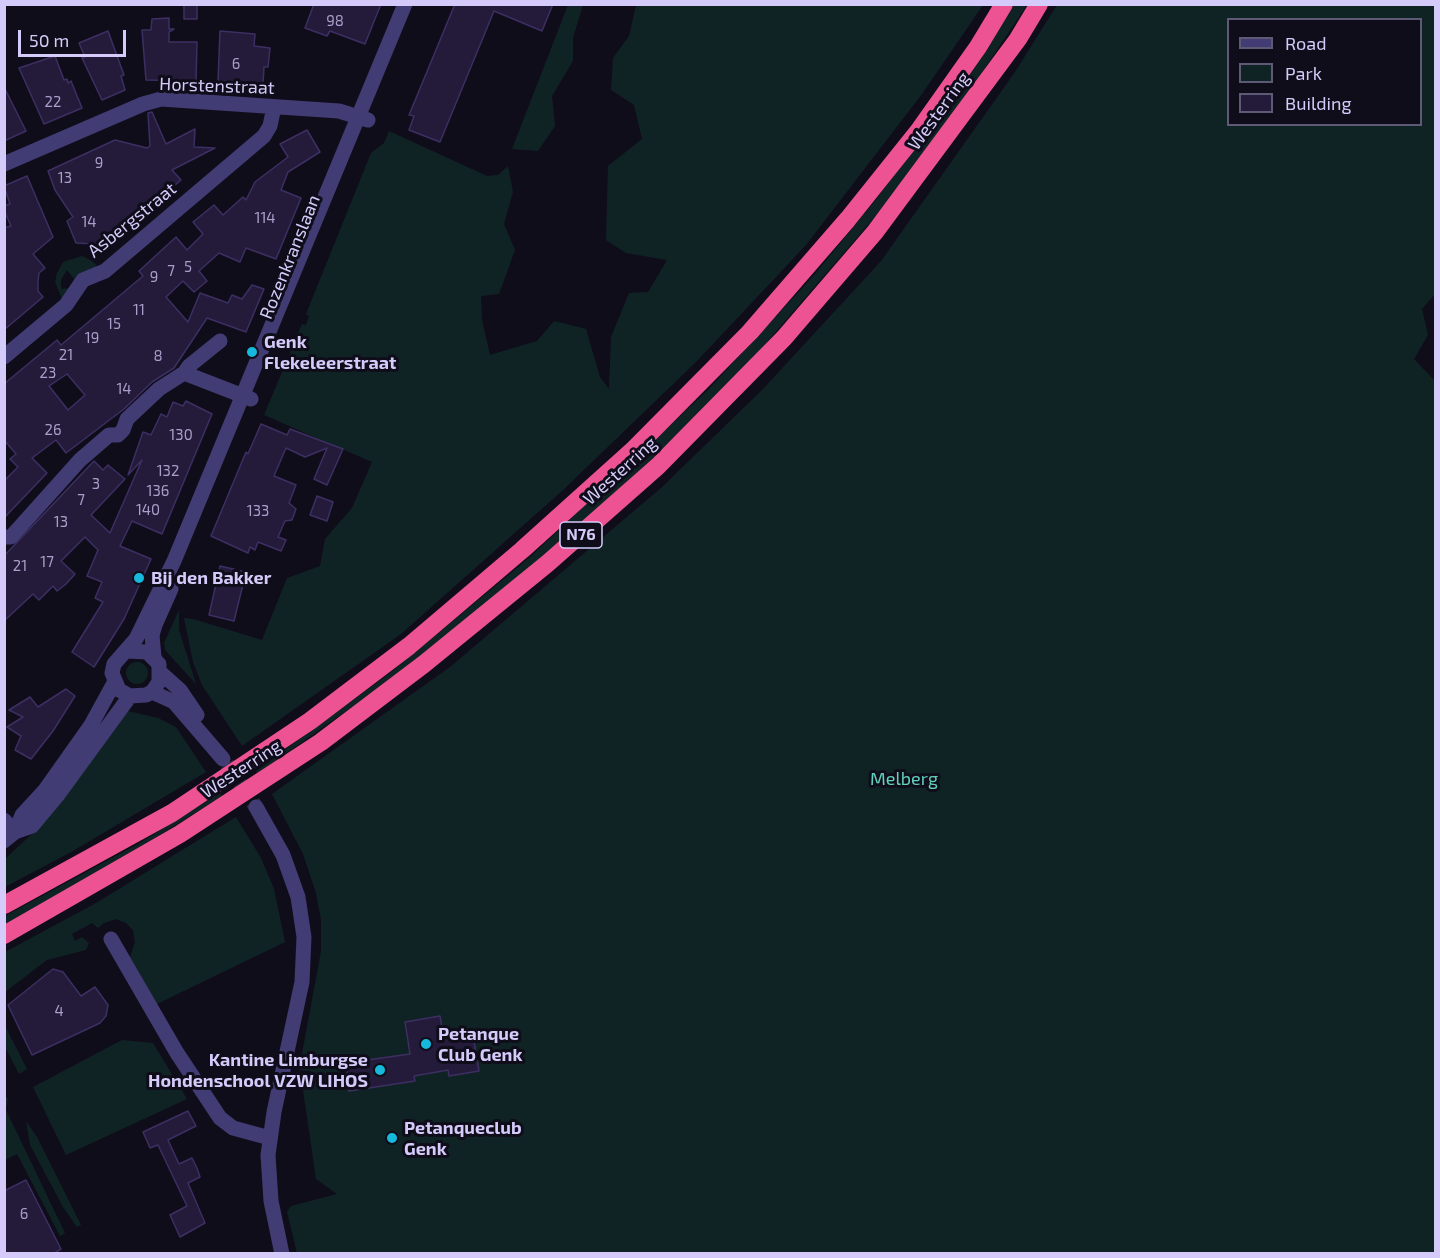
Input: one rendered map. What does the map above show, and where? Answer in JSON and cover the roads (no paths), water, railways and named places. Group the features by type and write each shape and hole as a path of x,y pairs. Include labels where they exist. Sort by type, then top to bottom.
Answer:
{"highway":[{"name":"Westerring","path":"4,905 172,813 310,721 409,645 632,451 750,332 841,228 920,129 978,47 1004,4"},
{"name":"Westerring","path":"4,935 180,834 321,742 424,664 539,570 658,466 784,338 876,232 1011,49 1039,4"}],"street":[{"name":"Rozenkranslaan","path":"160,673 154,657 152,635 155,625 363,118 405,4"},
{"name":"Rozenkranslaan","path":"363,118 415,4"},
{"name":"Horstenstraat","path":"4,164 143,104 161,99 339,111 363,118"},
{"name":"Asbergstraat","path":"4,357 66,305 83,280 105,271 264,136 270,126 274,107"},
{"path":"4,537 11,537 80,460 109,435 118,435 123,430 127,419 151,396 184,373 189,366 220,341"},
{"path":"184,373 248,398"},
{"name":"Rozenkranslaan","path":"10,836 22,815 45,790 91,725 114,682 114,664 135,639 174,561 248,398"},
{"path":"127,651 147,652 154,657"},
{"path":"152,692 160,673 180,690 223,759"},
{"path":"114,682 119,690 130,696 136,697 152,692 174,702 211,742"},
{"path":"4,820 10,836 32,826 130,696"},
{"path":"256,807 283,855 298,897 304,937 302,982 268,1155 271,1201 282,1254"},
{"path":"111,939 177,1053 225,1124 270,1138"}],"tunnel":[{"path":"227,764 256,807"}],"place":[{"name":"Genk Flekeleerstraat","path":"252,352"},
{"name":"Bij den Bakker","path":"139,578"},
{"name":"Petanque Club Genk","path":"426,1044"},
{"name":"Kantine Limburgse Hondenschool VZW LIHOS","path":"380,1070"},
{"name":"Petanqueclub Genk","path":"392,1138"}],"park label":[{"name":"Melberg","path":"904,779"}]}
